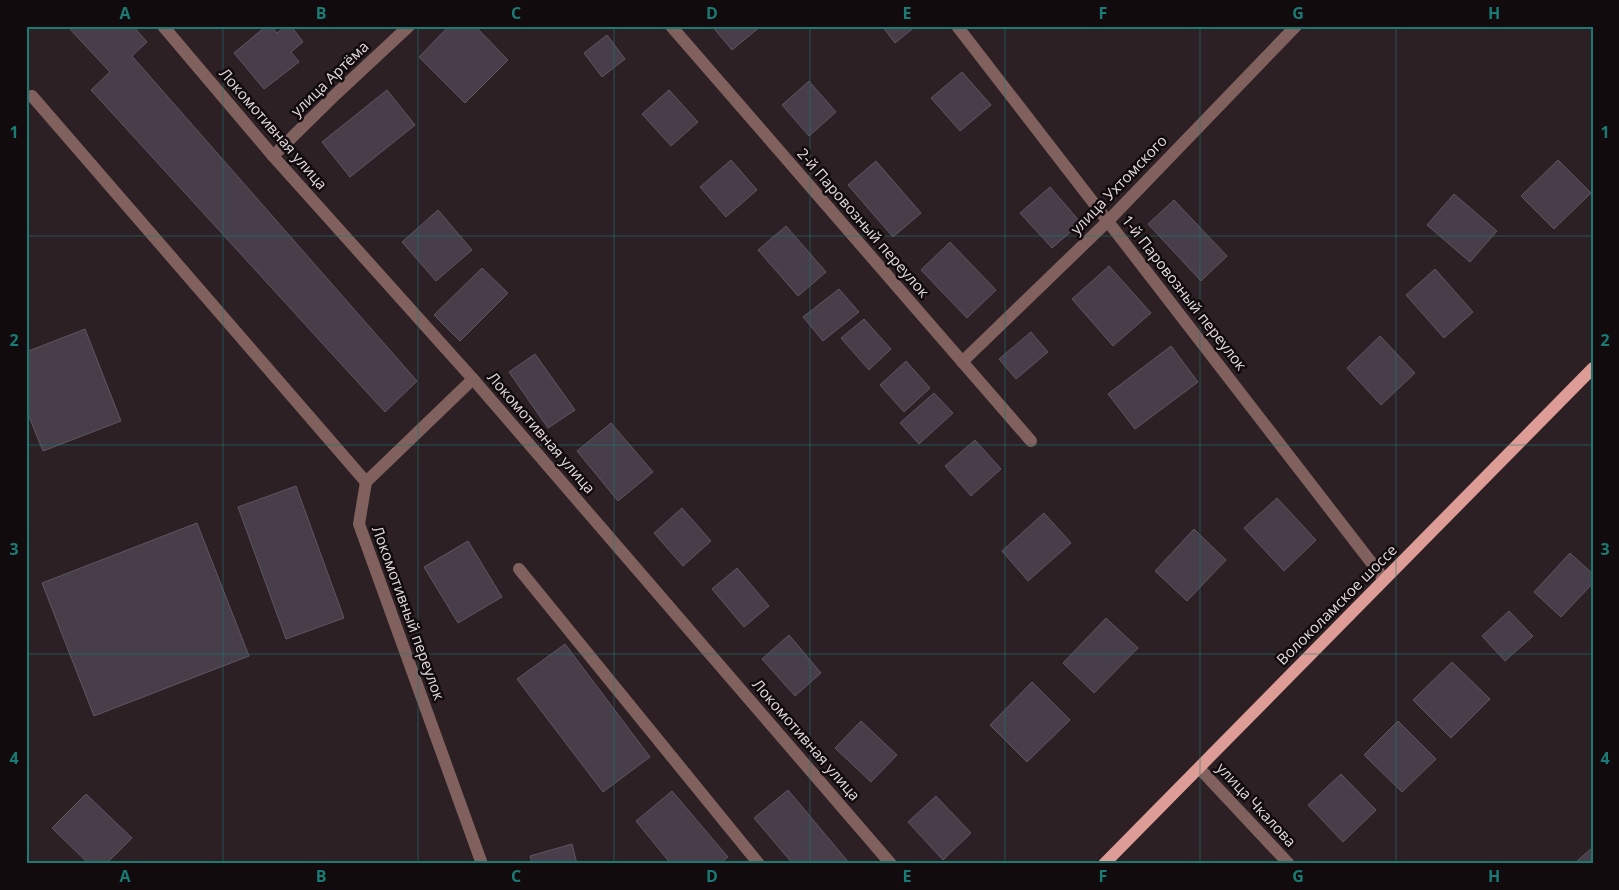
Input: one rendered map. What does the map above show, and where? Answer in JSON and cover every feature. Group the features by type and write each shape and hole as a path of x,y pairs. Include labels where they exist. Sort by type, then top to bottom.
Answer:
{"main road":[{"name":"Волоколамское шоссе","path":"1104,864 1593,368"}],"street":[{"name":"Локомотивная улица","path":"163,26 273,156 473,379 891,864"},
{"name":"улица Артёма","path":"273,156 409,26"},
{"name":"2-й Паровозный переулок","path":"670,26 1031,441"},
{"name":"1-й Паровозный переулок","path":"957,26 1384,579"},
{"name":"улица Ухтомского","path":"962,362 1108,221 1296,26"},
{"path":"32,96 366,482 473,379"},
{"name":"Локомотивный переулок","path":"366,482 359,524 482,864"},
{"path":"518,569 759,864"},
{"name":"улица Чкалова","path":"1199,768 1289,864"}],"building":[{"path":"67,26 133,26 147,42 132,56 417,381 385,412 91,90 110,72"},
{"path":"266,26 271,26 277,33 286,26 291,26 303,42 291,52 299,62 264,89 234,53"},
{"path":"449,26 475,26 508,60 465,103 419,57"},
{"path":"712,26 761,26 732,50"},
{"path":"882,26 916,26 895,43"},
{"path":"607,35 625,59 602,77 584,53"},
{"path":"962,72 991,105 960,131 931,98"},
{"path":"809,81 836,112 809,136 782,105"},
{"path":"387,90 415,125 350,177 322,142"},
{"path":"669,90 698,122 671,146 642,114"},
{"path":"731,160 757,190 726,217 700,187"},
{"path":"1558,160 1591,193 1554,229 1521,196"},
{"path":"876,161 921,213 893,237 848,185"},
{"path":"1050,187 1081,223 1052,248 1020,213"},
{"path":"1454,194 1497,231 1470,262 1427,225"},
{"path":"1174,200 1227,256 1201,281 1148,224"},
{"path":"438,210 472,250 436,281 402,242"},
{"path":"786,226 826,272 798,296 758,250"},
{"path":"950,242 996,290 967,318 921,270"},
{"path":"1109,266 1151,313 1113,346 1072,299"},
{"path":"482,268 508,293 460,341 434,315"},
{"path":"1435,269 1473,312 1444,338 1406,295"},
{"path":"839,289 859,312 823,341 803,317"},
{"path":"864,319 891,349 869,370 841,338"},
{"path":"85,329 121,421 43,451 26,409 26,352"},
{"path":"1031,332 1048,352 1016,379 999,359"},
{"path":"1380,336 1415,373 1381,405 1347,368"},
{"path":"1171,346 1198,382 1135,429 1108,394"},
{"path":"535,354 575,410 548,428 509,372"},
{"path":"906,361 930,388 904,412 880,385"},
{"path":"934,393 953,413 919,444 900,423"},
{"path":"611,423 653,472 618,501 577,451"},
{"path":"975,440 1001,469 971,496 945,466"},
{"path":"296,486 344,618 286,639 238,507"},
{"path":"1277,498 1316,540 1284,571 1244,528"},
{"path":"682,508 711,541 683,566 654,533"},
{"path":"1044,513 1071,543 1028,581 1002,551"},
{"path":"197,523 249,656 94,716 42,583"},
{"path":"1194,529 1226,560 1187,601 1155,571"},
{"path":"468,541 502,597 458,623 424,567"},
{"path":"1570,553 1593,574 1593,583 1561,617 1534,592"},
{"path":"737,568 769,606 744,627 712,589"},
{"path":"1509,611 1533,636 1505,661 1482,636"},
{"path":"1106,618 1138,648 1094,693 1063,663"},
{"path":"789,635 821,673 795,696 762,659"},
{"path":"565,644 650,757 603,792 517,679"},
{"path":"1452,662 1490,699 1451,738 1413,700"},
{"path":"1032,682 1070,720 1027,762 990,725"},
{"path":"861,721 897,755 871,782 835,748"},
{"path":"1398,721 1436,759 1402,792 1364,755"},
{"path":"1341,774 1376,810 1343,842 1308,805"},
{"path":"788,790 850,864 793,864 754,818"},
{"path":"672,791 728,857 720,864 671,864 636,821"},
{"path":"86,794 132,838 106,864 89,864 52,828"},
{"path":"936,796 971,833 943,860 908,822"},
{"path":"572,844 577,864 532,864 530,856"},
{"path":"1593,847 1593,864 1579,864 1577,861"}]}
